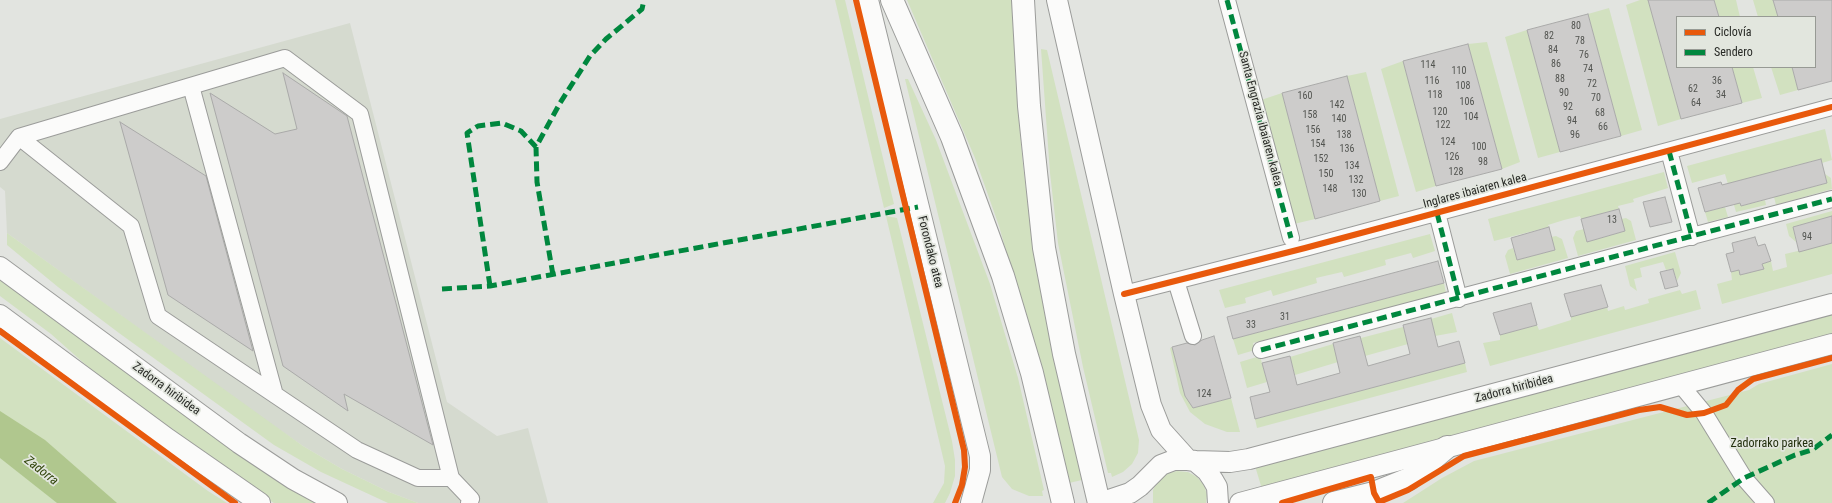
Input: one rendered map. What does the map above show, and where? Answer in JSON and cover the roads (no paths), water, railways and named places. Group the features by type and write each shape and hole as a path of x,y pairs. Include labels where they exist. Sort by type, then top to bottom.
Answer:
{"highway":[{"path":"892,0 952,137 1003,276 1032,373 1063,503"},
{"path":"1022,0 1029,106 1044,248 1056,320 1100,503"},
{"path":"1334,503 1374,493 1409,479 1447,447"}],"main road":[{"name":"Forondako atea","path":"868,0 980,456 980,470 971,503"},
{"path":"1057,0 1124,294 1151,405 1161,430 1191,460 1207,471 1217,487 1218,503"},
{"name":"Zadorra hiribidea","path":"0,267 238,443 293,479 337,503"},
{"name":"Zadorra hiribidea","path":"1100,503 1130,493 1140,486 1161,465 1174,460 1230,462 1249,459 1832,304"},
{"path":"0,315 168,439 260,503"},
{"path":"1240,503 1832,344"}],"street":[{"name":"Santa Engrazia ibaiaren kalea","path":"1228,0 1291,238"},
{"path":"0,162 19,137 285,58 360,114 451,478 470,499 469,503"},
{"path":"191,86 275,395"},
{"name":"Inglares ibaiaren kalea","path":"1124,294 1437,213 1832,107"},
{"path":"19,137 131,226 158,316 357,450 418,478 451,478"},
{"path":"1669,151 1692,236"},
{"path":"1261,350 1460,299 1832,199"},
{"path":"1437,213 1460,299"},
{"path":"1176,281 1193,336"},
{"path":"1680,384 1704,413 1744,478 1766,503"}],"water":[{"name":"Zadorra","path":"0,411 45,440 117,503 57,503 0,458"}],"park label":[{"name":"Zadorrako parkea","path":"1772,444"}]}
